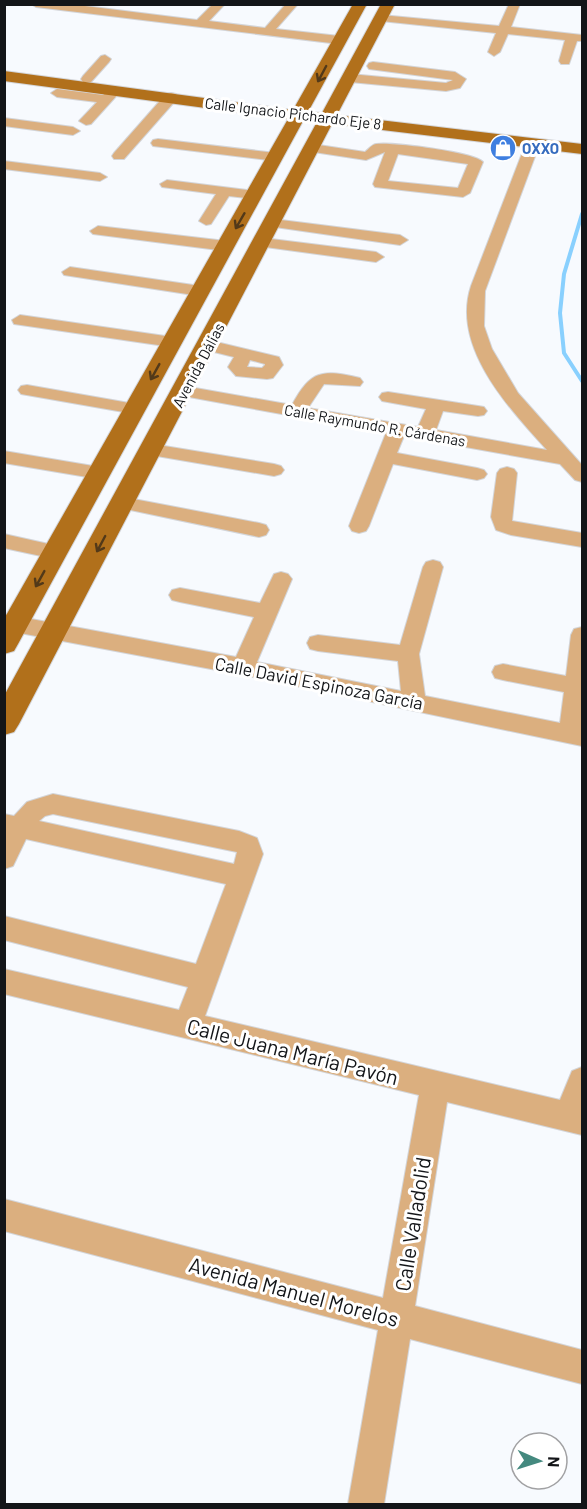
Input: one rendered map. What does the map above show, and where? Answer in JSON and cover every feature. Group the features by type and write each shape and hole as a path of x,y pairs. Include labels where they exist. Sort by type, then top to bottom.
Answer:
{"main road":[{"name":"Avenida Dálias","path":"8,630 55,552 360,4"},
{"name":"Avenida Dálias","path":"4,724 229,308 385,12"},
{"name":"Calle Ignacio Pichardo Eje 8","path":"6,76 87,79 302,111"},
{"name":"Calle Ignacio Pichardo Eje 8","path":"6,76 111,94 171,97 452,129 582,140"},
{"name":"Calle Ignacio Pichardo Eje 8","path":"330,114 411,128 452,129 582,149"},
{"path":"259,188 293,185"},
{"path":"197,297 229,308"},
{"path":"95,480 126,498"}],"street":[{"path":"36,4 85,7 199,24 339,40"},
{"path":"199,24 220,4"},
{"path":"267,32 293,4"},
{"path":"493,46 505,28 515,4"},
{"path":"385,12 444,15 505,28"},
{"path":"385,12 505,28 580,35 564,61"},
{"path":"87,79 105,59"},
{"path":"347,84 446,87 456,85 460,79 454,76 373,66"},
{"path":"347,84 440,99"},
{"path":"57,93 111,94"},
{"path":"86,121 111,94"},
{"path":"119,156 171,97"},
{"path":"4,122 73,131"},
{"path":"312,148 366,156 372,154 377,148 397,150 475,160 465,191 457,194 380,184 397,150 411,128"},
{"path":"158,143 276,157"},
{"path":"533,143 509,201 475,301 476,323 493,370 510,396 582,476"},
{"path":"4,165 100,177"},
{"path":"167,184 225,191 259,188"},
{"path":"206,221 225,191"},
{"path":"273,223 400,240"},
{"path":"98,231 226,246"},
{"path":"263,243 376,257"},
{"path":"70,272 197,297"},
{"path":"20,320 172,342"},
{"path":"208,345 244,355"},
{"path":"297,411 314,382 319,379 326,377 354,382"},
{"path":"27,390 135,409"},
{"name":"Calle Raymundo R. Cárdenas","path":"184,391 567,459"},
{"path":"388,397 478,411"},
{"path":"425,434 436,405"},
{"path":"359,526 397,429"},
{"path":"152,450 274,470"},
{"path":"4,457 95,480"},
{"path":"386,457 477,474"},
{"path":"507,473 502,525 582,540"},
{"path":"126,498 259,530"},
{"path":"4,541 55,552"},
{"path":"414,702 408,654 433,567"},
{"path":"243,668 281,579"},
{"path":"180,595 267,612"},
{"name":"Calle David Espinoza García","path":"8,630 54,632 576,735"},
{"path":"576,735 576,686 582,635"},
{"path":"318,644 408,654"},
{"path":"503,672 576,686"},
{"path":"4,858 12,826 242,877 188,1025"},
{"path":"4,928 205,979"},
{"name":"Calle Juana María Pavón","path":"4,981 576,1118"},
{"path":"576,1118 582,1081"},
{"name":"Calle Valladolid","path":"366,1504 435,1086"},
{"name":"Avenida Manuel Morelos","path":"4,1215 582,1367"}],"waterway":[{"path":"582,214 564,274 560,313 564,353 582,381"}],"place":[{"name":"OXXO","path":"503,148"}]}
